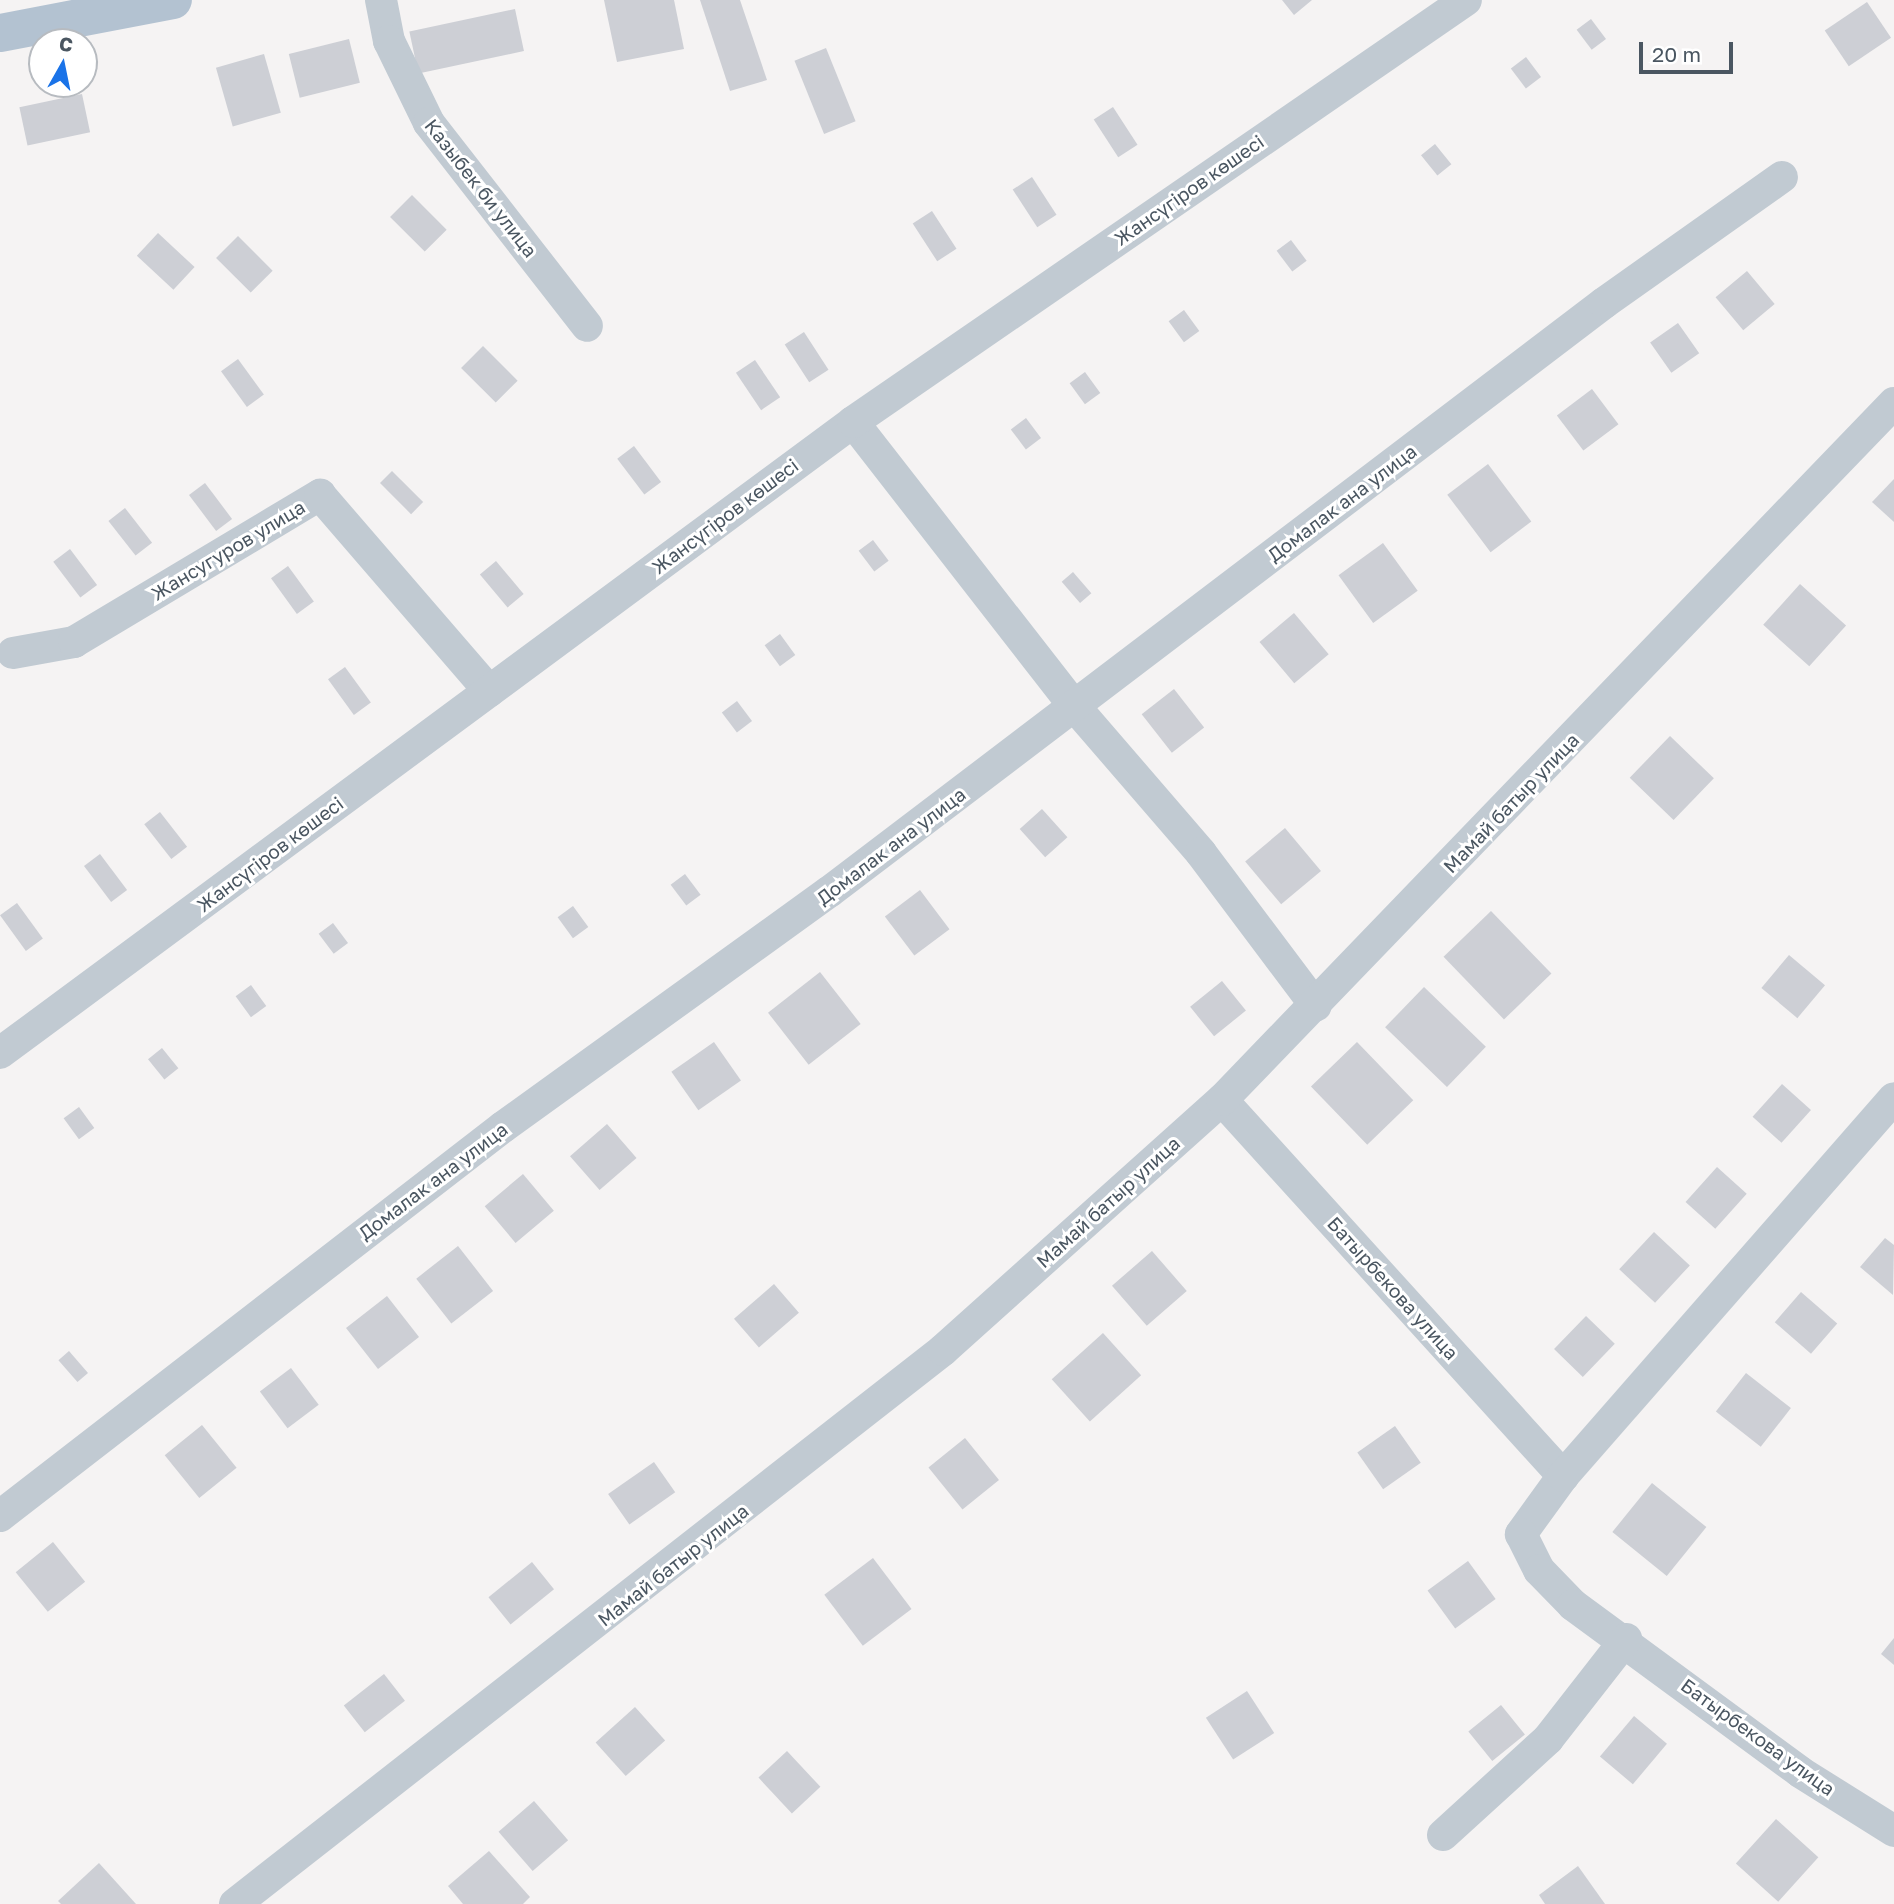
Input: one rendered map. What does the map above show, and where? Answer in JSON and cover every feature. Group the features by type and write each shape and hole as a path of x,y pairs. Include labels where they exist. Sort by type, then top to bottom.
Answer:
{"main road":[{"path":"0,33 107,7 173,0"}],"street":[{"name":"Казыбек би улица","path":"381,0 389,41 429,123 587,326"},
{"name":"Жансүгіров көшесі","path":"0,1053 853,422 1466,0"},
{"name":"Домалак ана улица","path":"0,1516 503,1127 1076,708 1604,303 1782,177"},
{"name":"Мамай батыр улица","path":"236,1904 943,1350 1222,1100 1894,403"},
{"path":"853,422 1076,708 1201,853 1315,1006"},
{"name":"Жансугуров улица","path":"13,653 74,642 320,495 489,691"},
{"name":"Батырбекова улица","path":"1894,1098 1563,1476 1521,1534 1539,1570 1573,1605 1626,1639 1800,1772 1894,1831"},
{"name":"Батырбекова улица","path":"1222,1100 1563,1476"},
{"path":"1443,1835 1548,1739 1626,1639"}],"building":[{"path":"604,0 674,0 684,49 617,62"},
{"path":"700,0 740,0 767,80 730,91"},
{"path":"1282,0 1312,0 1294,15"},
{"path":"1867,2 1891,38 1849,66 1825,31"},
{"path":"515,9 524,51 418,74 409,31"},
{"path":"1591,19 1606,39 1592,50 1577,30"},
{"path":"349,39 360,83 300,98 289,54"},
{"path":"826,48 856,121 824,134 794,61"},
{"path":"264,54 281,113 233,126 216,68"},
{"path":"1526,57 1541,77 1526,88 1511,68"},
{"path":"63,98 83,98 90,132 28,145 19,107"},
{"path":"1113,107 1138,145 1118,157 1094,120"},
{"path":"1435,144 1451,164 1437,176 1421,155"},
{"path":"1032,177 1057,215 1037,227 1013,190"},
{"path":"412,195 447,230 425,252 390,217"},
{"path":"932,211 957,249 937,261 913,224"},
{"path":"158,233 195,267 173,290 137,256"},
{"path":"238,236 273,271 251,293 216,258"},
{"path":"1291,240 1307,261 1292,272 1277,251"},
{"path":"1747,271 1775,304 1743,330 1716,297"},
{"path":"1184,310 1199,331 1184,342 1169,321"},
{"path":"1678,323 1699,353 1671,373 1650,343"},
{"path":"804,332 829,370 809,382 785,345"},
{"path":"483,346 518,381 496,403 461,368"},
{"path":"238,359 264,395 247,407 221,371"},
{"path":"755,360 780,397 761,410 736,373"},
{"path":"1085,372 1100,393 1085,404 1070,383"},
{"path":"1592,389 1618,424 1583,451 1557,415"},
{"path":"1026,418 1041,438 1026,449 1011,429"},
{"path":"634,446 661,482 644,495 617,459"},
{"path":"1488,464 1531,522 1491,552 1447,495"},
{"path":"392,471 423,502 411,514 380,483"},
{"path":"1894,479 1894,522 1872,502"},
{"path":"205,483 232,519 216,531 189,495"},
{"path":"125,508 152,543 136,556 108,521"},
{"path":"873,540 889,561 874,572 859,551"},
{"path":"1383,543 1418,591 1373,623 1339,575"},
{"path":"70,549 97,585 80,598 53,562"},
{"path":"496,561 524,594 508,607 480,574"},
{"path":"288,566 314,602 297,614 271,578"},
{"path":"1073,572 1091,593 1080,603 1062,582"},
{"path":"1800,584 1846,625 1809,666 1763,625"},
{"path":"1294,613 1329,654 1294,683 1260,642"},
{"path":"780,634 795,655 780,666 765,645"},
{"path":"345,667 371,703 354,715 328,679"},
{"path":"1174,689 1204,728 1172,753 1142,714"},
{"path":"737,701 752,721 737,732 722,712"},
{"path":"1670,736 1714,778 1674,820 1630,778"},
{"path":"1042,809 1067,837 1045,857 1020,829"},
{"path":"160,812 187,847 171,859 144,824"},
{"path":"1285,828 1321,871 1281,904 1245,861"},
{"path":"100,854 127,890 111,902 84,866"},
{"path":"685,874 701,895 686,906 671,885"},
{"path":"920,890 949,929 914,956 885,916"},
{"path":"17,903 43,939 26,951 0,915"},
{"path":"573,906 588,927 573,938 558,917"},
{"path":"1491,911 1551,974 1504,1019 1444,957"},
{"path":"333,923 348,943 334,954 319,934"},
{"path":"1789,955 1825,985 1797,1018 1761,988"},
{"path":"820,972 861,1024 809,1065 768,1013"},
{"path":"1222,981 1246,1011 1214,1036 1190,1007"},
{"path":"251,985 266,1006 251,1017 236,996"},
{"path":"1424,987 1486,1047 1447,1087 1385,1027"},
{"path":"714,1042 741,1081 698,1110 671,1072"},
{"path":"1357,1042 1413,1100 1367,1145 1311,1086"},
{"path":"162,1048 178,1068 164,1080 148,1059"},
{"path":"1782,1084 1811,1110 1782,1143 1753,1117"},
{"path":"79,1107 94,1128 79,1139 64,1118"},
{"path":"607,1124 637,1158 600,1190 570,1156"},
{"path":"1717,1167 1747,1194 1715,1229 1686,1202"},
{"path":"523,1174 554,1211 516,1243 485,1206"},
{"path":"1654,1232 1690,1265 1655,1303 1619,1269"},
{"path":"1885,1238 1894,1245 1893,1295 1860,1267"},
{"path":"458,1246 493,1291 451,1324 416,1279"},
{"path":"1152,1251 1187,1291 1147,1326 1112,1286"},
{"path":"774,1284 799,1313 759,1347 734,1319"},
{"path":"1801,1292 1837,1323 1811,1354 1775,1322"},
{"path":"387,1296 419,1337 378,1369 346,1328"},
{"path":"1586,1316 1615,1344 1583,1377 1554,1349"},
{"path":"1103,1333 1141,1375 1090,1422 1052,1379"},
{"path":"69,1351 88,1373 77,1382 58,1360"},
{"path":"291,1368 319,1405 288,1428 260,1391"},
{"path":"1746,1373 1791,1408 1761,1447 1716,1412"},
{"path":"202,1425 237,1468 199,1498 165,1455"},
{"path":"1395,1426 1421,1463 1383,1489 1357,1452"},
{"path":"965,1438 999,1480 962,1510 928,1468"},
{"path":"654,1462 675,1492 629,1524 608,1494"},
{"path":"1652,1483 1706,1527 1667,1576 1612,1532"},
{"path":"53,1542 85,1582 48,1612 16,1572"},
{"path":"873,1558 912,1609 863,1646 824,1595"},
{"path":"1468,1561 1496,1599 1455,1628 1428,1590"},
{"path":"532,1562 554,1589 511,1624 488,1597"},
{"path":"1894,1638 1894,1665 1881,1654"},
{"path":"384,1674 405,1701 365,1732 344,1705"},
{"path":"1247,1691 1274,1733 1233,1760 1206,1718"},
{"path":"1501,1705 1525,1735 1492,1761 1468,1731"},
{"path":"635,1707 665,1740 626,1776 596,1742"},
{"path":"1634,1716 1667,1744 1633,1784 1600,1757"},
{"path":"787,1751 820,1787 792,1813 758,1778"},
{"path":"534,1801 568,1840 533,1871 499,1832"},
{"path":"1776,1819 1818,1857 1778,1902 1736,1864"},
{"path":"489,1851 530,1897 523,1904 463,1904 448,1886"},
{"path":"99,1863 136,1904 61,1904 58,1901"},
{"path":"1578,1866 1605,1904 1545,1904 1539,1895"}]}
